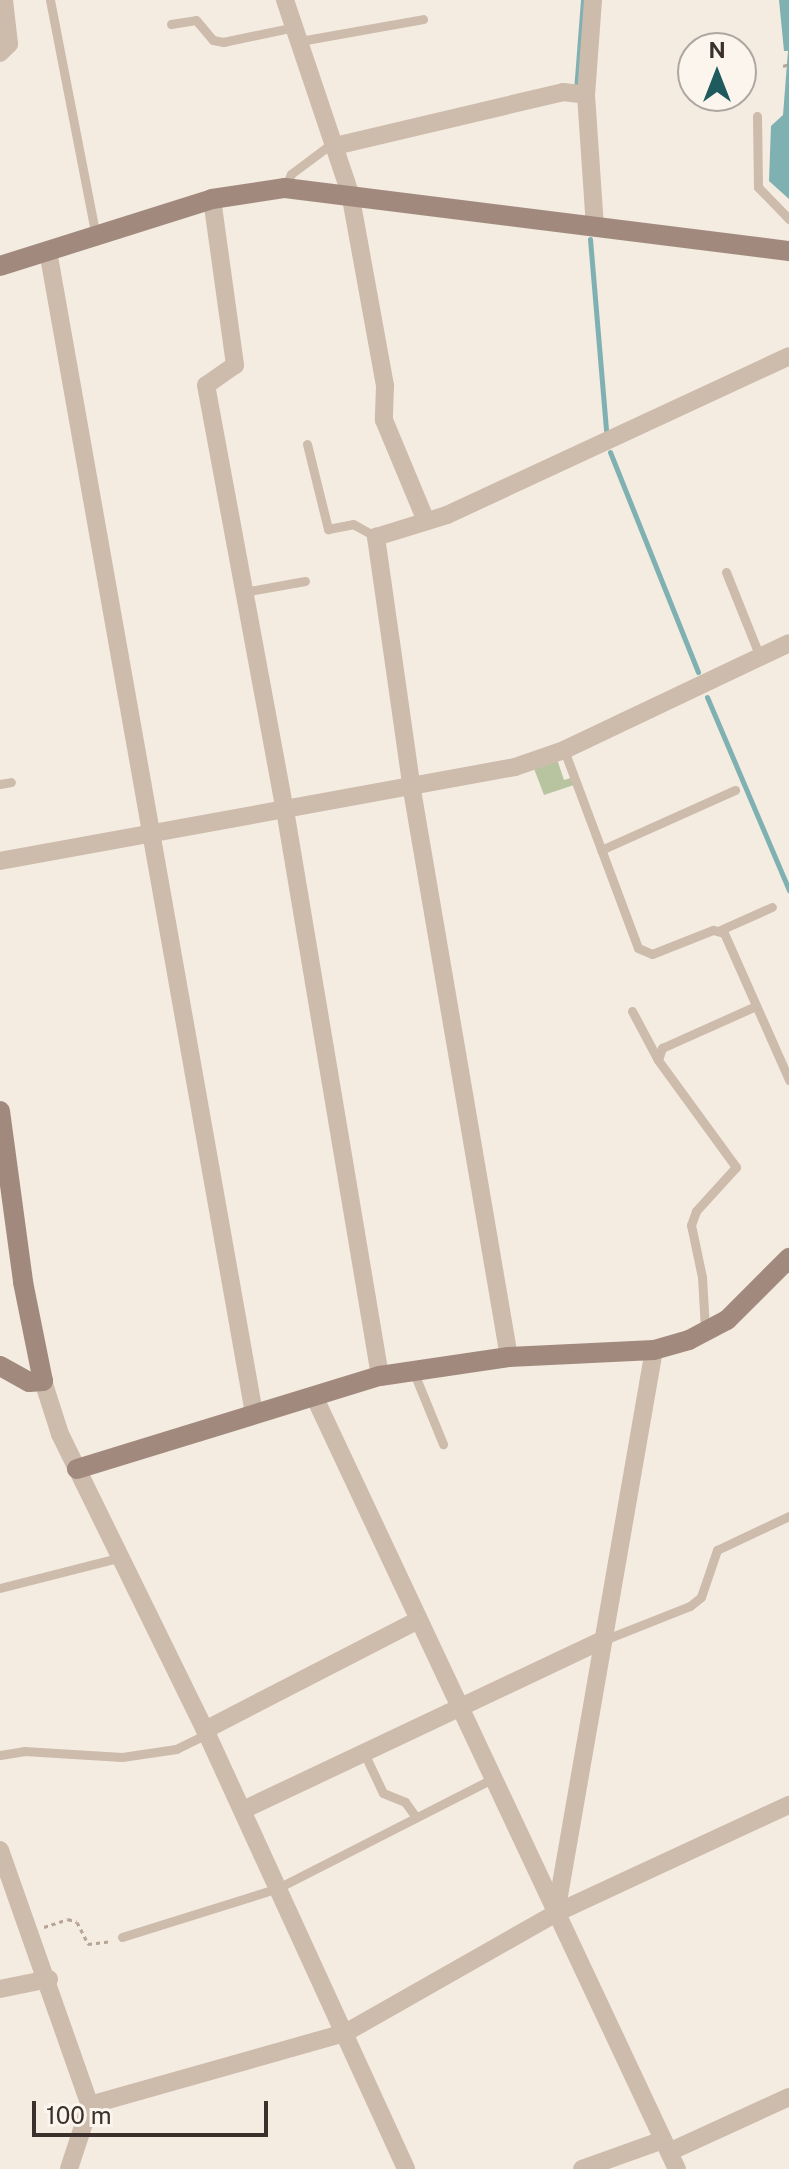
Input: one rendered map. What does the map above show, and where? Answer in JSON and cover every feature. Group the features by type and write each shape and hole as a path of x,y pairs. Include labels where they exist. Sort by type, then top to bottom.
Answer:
{"street":[{"path":"0,53 9,44 4,0"},
{"path":"285,0 350,193 385,386 384,420 426,521"},
{"path":"593,0 586,95 595,226"},
{"path":"335,144 563,92 586,95"},
{"path":"0,266 212,199 285,188 350,193 789,251"},
{"path":"212,199 235,365 206,385 285,810 380,1376"},
{"path":"48,251 152,831 199,1122 254,1413"},
{"path":"509,1357 412,790 376,537 426,521 789,356"},
{"path":"0,861 152,831 412,790 515,767 564,750 789,643"},
{"path":"0,1111 23,1282 43,1381 77,1469 118,1558 206,1732 345,2033 398,2167"},
{"path":"77,1469 380,1376 509,1357 654,1350 727,1320 789,1258"},
{"path":"556,1913 654,1350"},
{"path":"0,1366 29,1382 43,1381"},
{"path":"314,1396 670,2154"},
{"path":"206,1732 418,1620"},
{"path":"243,1810 603,1640"},
{"path":"90,2105 345,2033 556,1913 789,1805"},
{"path":"0,1850 49,1979 90,2105 69,2169"},
{"path":"0,1989 49,1979"},
{"path":"582,2169 670,2154 789,2097"}],"lane":[{"path":"50,0 96,236"},
{"path":"171,24 196,20 213,40 223,42 423,19"},
{"path":"757,116 758,187 789,219"},
{"path":"285,188 291,174 335,144"},
{"path":"307,444 328,529 353,524 376,537"},
{"path":"726,572 760,657"},
{"path":"244,592 305,581"},
{"path":"564,750 638,948 652,954 718,931 772,907"},
{"path":"601,850 735,790"},
{"path":"718,931 724,933 789,1080"},
{"path":"658,1060 662,1048 756,1006"},
{"path":"632,1011 658,1060 736,1167 696,1211 691,1225 702,1277 705,1331"},
{"path":"414,1371 443,1444"},
{"path":"603,1640 690,1606 701,1597 717,1550 789,1516"},
{"path":"0,1588 118,1558"},
{"path":"0,1755 24,1751 122,1757 176,1749 206,1732"},
{"path":"364,1753 383,1793 405,1802 416,1817"},
{"path":"122,1937 278,1888 492,1779"}],"path":[{"path":"783,66 789,64"},
{"path":"31,1931 68,1919 77,1922 88,1944 122,1937"}],"green space":[{"path":"557,759 564,780 571,778 574,785 544,795 533,766"}],"water":[{"path":"779,0 789,0 789,199 769,181 771,126 783,115 788,51 784,51"}],"waterway":[{"path":"576,91 583,0"},
{"path":"590,239 606,430"},
{"path":"610,452 698,672"},
{"path":"707,697 789,890"}]}
